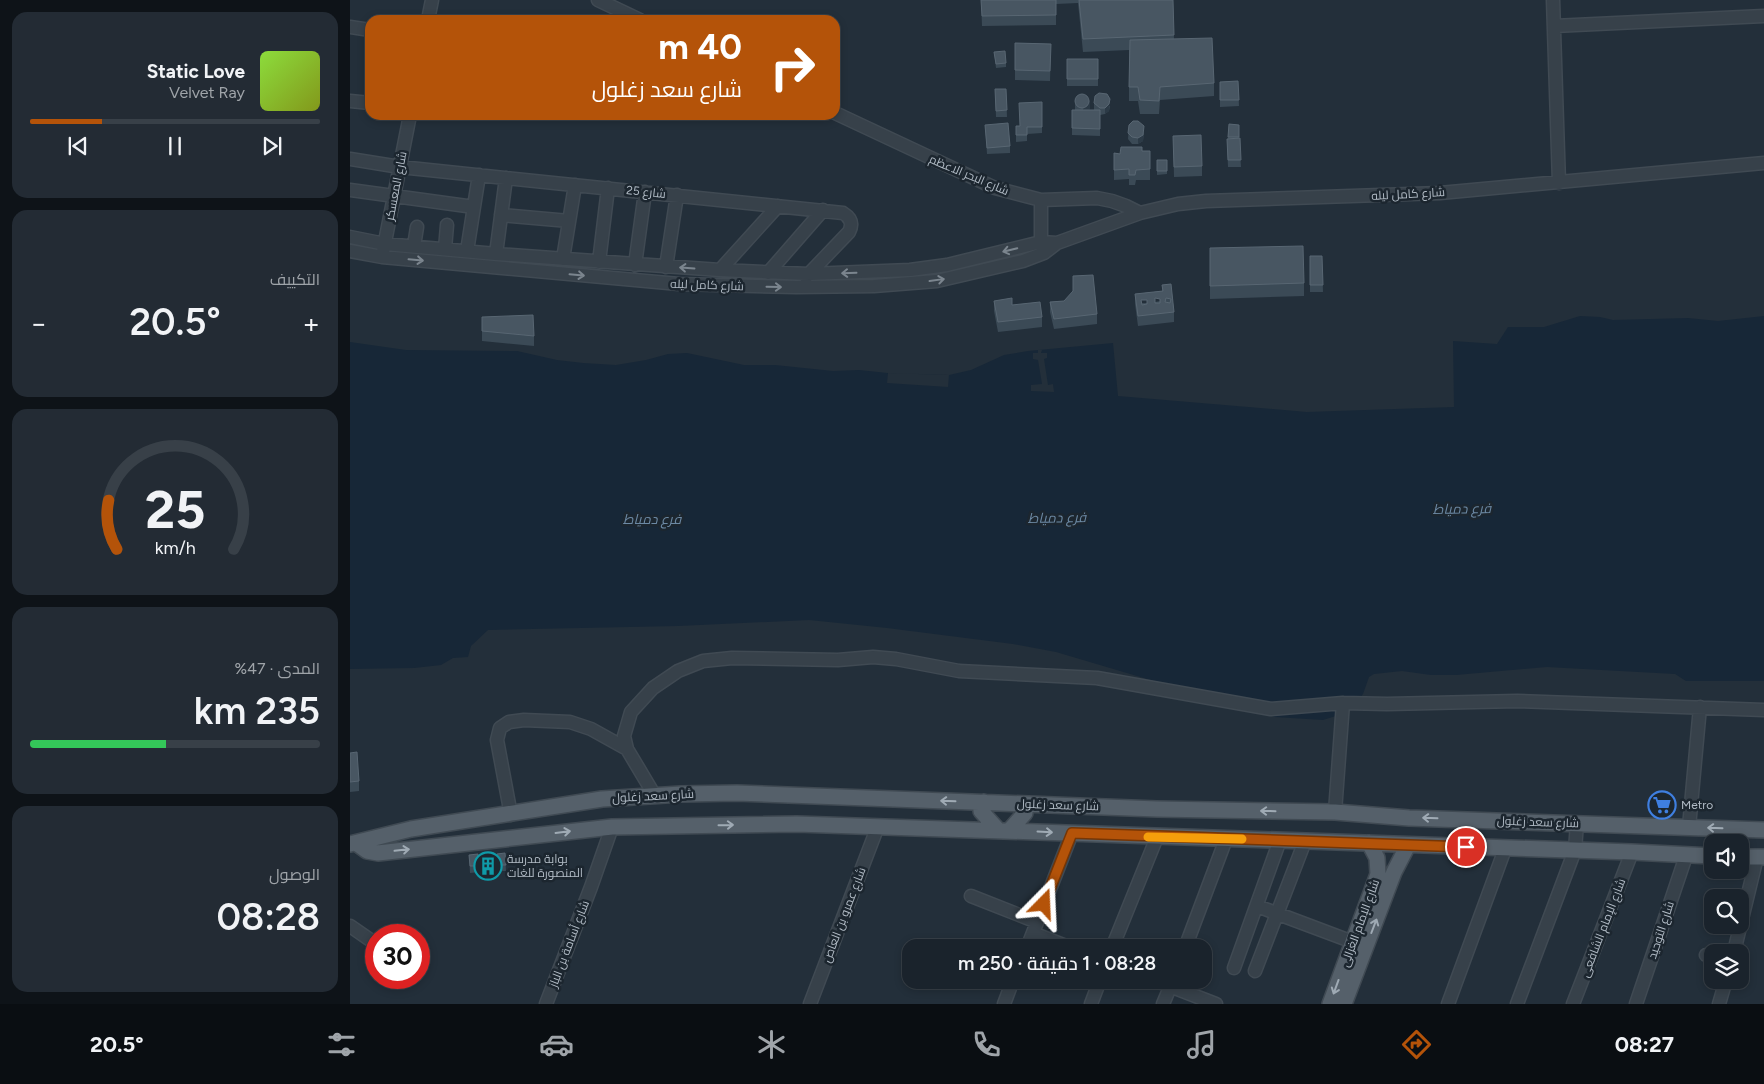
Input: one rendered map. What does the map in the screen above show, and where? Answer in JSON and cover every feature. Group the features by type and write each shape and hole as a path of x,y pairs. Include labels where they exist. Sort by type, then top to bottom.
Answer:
{"main road":[{"name":"شارع سعد زغلول","path":"352,846 411,829 511,815 602,799 737,793 1157,809 1335,812 1410,818 1764,830"},
{"path":"984,802 980,805 981,811 1004,830 1024,813 1026,808 1023,804"},
{"name":"شارع سعد زغلول","path":"352,846 378,853 612,827 797,824 1704,856"},
{"name":"شارع الإمام الغزالى","path":"1330,1004 1378,874 1377,858 1369,843"},
{"name":"شارع الإمام الغزالى","path":"1344,1004 1394,872 1408,845"}],"street":[{"path":"429,15 432,0"},
{"path":"598,0 630,15"},
{"path":"1553,0 1559,182"},
{"path":"1554,26 1764,16"},
{"path":"350,27 365,29"},
{"path":"350,101 365,103"},
{"name":"شارع البحر الاعظم","path":"840,115 975,179 1015,194 1041,200 1097,198 1112,201 1140,213"},
{"name":"شارع المعسكر","path":"383,250 409,120"},
{"name":"شارع 25","path":"350,159 400,167 843,213 850,219 851,228 846,236 796,288"},
{"name":"شارع كامل ليله","path":"350,251 383,250 414,246 598,262 768,273 809,274 910,270 1043,248 1140,213 1178,204 1206,201 1414,195 1764,163"},
{"path":"467,251 479,175"},
{"path":"496,254 506,178"},
{"path":"563,259 575,185"},
{"path":"598,262 608,188"},
{"path":"350,190 474,207"},
{"path":"635,264 645,192"},
{"path":"666,266 677,195"},
{"path":"1041,200 1043,248"},
{"path":"720,270 778,206"},
{"path":"768,273 823,210"},
{"path":"501,216 569,221"},
{"path":"445,249 447,226"},
{"path":"414,246 417,227"},
{"name":"شارع كامل ليله","path":"350,237 383,250 680,284 796,288 874,286 937,281 1023,261 1043,248"},
{"path":"872,272 874,286"},
{"path":"655,796 627,749 624,736 631,712 653,688 678,671 703,661 732,658 838,660 873,657 959,670 1097,678 1271,709 1343,703 1387,704 1517,701 1764,710"},
{"path":"1335,812 1343,703"},
{"path":"1689,827 1700,707"},
{"path":"511,815 497,740 500,728 509,722 524,720 570,722 591,729 627,749"},
{"path":"1517,1004 1575,850 1577,823"},
{"name":"شارع عمرو بن العاص","path":"810,1004 878,826"},
{"name":"شارع أسامة بن الباز","path":"546,1004 612,827"},
{"path":"1030,939 1072,833"},
{"path":"1116,939 1157,837"},
{"path":"1188,939 1226,838"},
{"path":"1234,968 1280,840"},
{"path":"1255,971 1305,841"},
{"path":"1448,1004 1505,849"},
{"name":"شارع الإمام الشافعى","path":"1573,1004 1632,852"},
{"name":"شارع التوحيد","path":"1636,1004 1686,856"},
{"path":"1736,944 1760,857"},
{"path":"971,896 1056,939"},
{"path":"1257,906 1353,942"},
{"path":"350,926 365,936"},
{"path":"1004,1004 1007,989"},
{"path":"1091,1004 1097,989"},
{"path":"1163,1004 1169,989"},
{"path":"1184,989 1216,1004"},
{"path":"1719,1004 1723,989"}],"water":[{"name":"فرع دمياط","path":"1580,316 1613,320 1688,318 1718,321 1764,316 1764,681 1686,681 1675,674 1547,667 1456,675 1431,675 1402,671 1374,674 1369,677 1363,694 1353,707 1342,714 1323,720 1275,717 1056,652 1013,644 809,620 678,626 488,630 471,646 468,657 453,658 441,665 414,668 350,669 350,342 406,350 517,351 557,360 616,365 668,354 687,353 744,365 775,365 833,371 859,370 897,374 949,375 971,370 1004,355 1113,343 1118,396 1307,412 1454,407 1453,341 1497,344 1508,327 1544,327"}],"pier":[{"path":"1038,350 1042,350 1041,353 1047,353 1047,358 1044,359 1048,385 1053,384 1054,392 1031,391 1031,385 1042,384 1038,360 1033,359 1033,353 1038,353"},
{"path":"888,373 949,375 948,387 887,383"}],"building":[{"path":"981,0 1056,0 1056,15 982,16"},
{"path":"1079,0 1173,0 1174,35 1083,39"},
{"path":"1212,38 1214,83 1160,87 1159,101 1140,100 1138,87 1129,87 1130,40"},
{"path":"1015,43 1051,44 1050,71 1015,70"},
{"path":"1005,51 1006,63 996,64 994,52"},
{"path":"1067,59 1098,59 1098,79 1067,79"},
{"path":"1238,81 1239,100 1220,100 1220,82"},
{"path":"995,89 1006,89 1007,110 996,111"},
{"path":"1099,93 1107,94 1110,99 1109,104 1105,108 1100,108 1094,103 1095,96"},
{"path":"1079,94 1085,94 1089,101 1085,108 1079,108 1075,104 1075,98"},
{"path":"1042,102 1042,127 1027,127 1027,135 1016,135 1016,126 1020,126 1019,103"},
{"path":"1072,110 1100,110 1100,129 1072,128"},
{"path":"1133,121 1138,121 1144,126 1143,135 1138,138 1132,137 1128,133 1129,125"},
{"path":"1008,123 1010,146 987,148 985,125"},
{"path":"1229,124 1239,125 1239,137 1228,137"},
{"path":"1201,135 1202,166 1174,167 1173,136"},
{"path":"1240,138 1241,160 1228,160 1227,139"},
{"path":"1121,147 1142,147 1142,151 1150,151 1150,169 1136,170 1135,175 1129,175 1129,169 1114,170 1114,153 1120,154"},
{"path":"1157,160 1167,160 1167,171 1157,171"},
{"path":"1303,246 1304,283 1210,286 1210,248"},
{"path":"1310,256 1322,256 1323,285 1310,285"},
{"path":"1093,275 1097,314 1054,319 1050,302 1064,301 1073,291 1073,276"},
{"path":"1171,284 1174,312 1138,316 1135,294 1163,291 1162,285","holes":["1155,298 1160,299 1160,303 1155,303","1166,298 1171,299 1170,303 1165,302","1141,300 1147,300 1147,304 1142,305"]},
{"path":"1012,298 1012,305 1040,302 1042,317 998,322 994,301"},
{"path":"533,315 534,336 482,331 482,317"},
{"path":"357,752 359,781 350,782 350,753"},
{"path":"505,853 506,865 497,865 497,861 478,861 479,866 470,866 469,855 478,854 478,858 497,857 497,854"}],"slow traffic":[{"path":"1148,837 1242,839"}],"place":[{"name":"Metro","path":"1662,805"},
{"name":"بوابة مدرسة المنصورة للغات","path":"488,866"}],"route":[{"path":"1044,904 1072,833 1466,847"}]}
